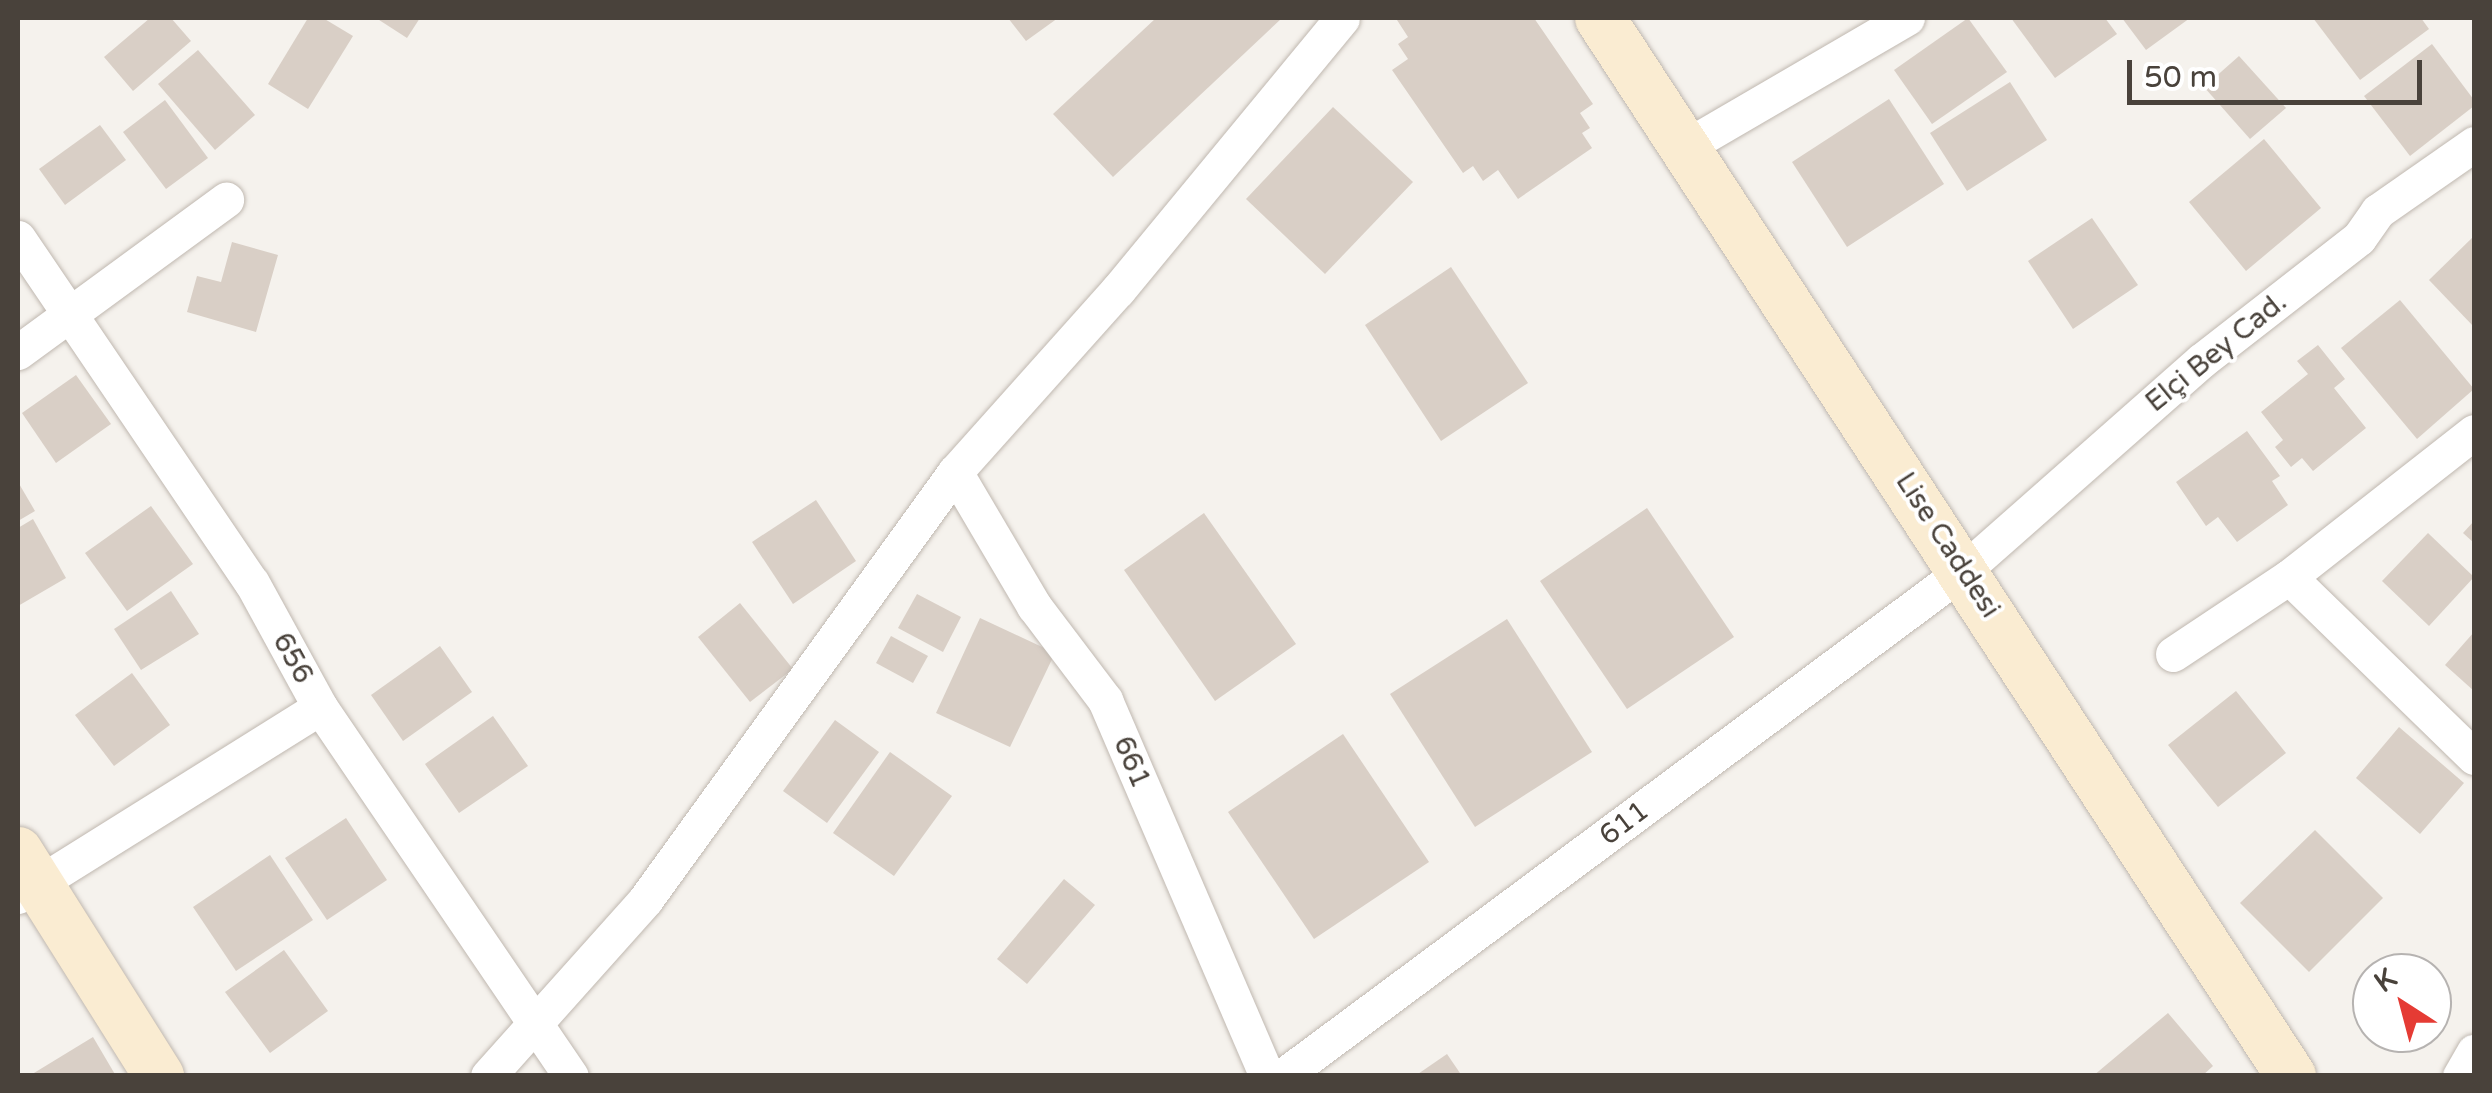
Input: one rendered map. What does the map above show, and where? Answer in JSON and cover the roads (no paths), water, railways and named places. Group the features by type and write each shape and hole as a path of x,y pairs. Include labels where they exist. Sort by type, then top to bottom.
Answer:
{"street":[{"path":"488,1076 646,899 955,472 1118,290 1342,18"},
{"name":"Lise Caddesi","path":"1600,18 2291,1076"},
{"path":"1685,148 1907,18"},
{"name":"Elçi Bey Cad.","path":"1964,570 2201,361 2360,238 2378,211 2466,162"},
{"path":"18,352 226,200"},
{"name":"656","path":"18,238 252,584 320,706 537,1020 571,1076"},
{"path":"2173,654 2289,577 2474,432"},
{"name":"661","path":"955,472 1034,606 1105,700 1267,1076"},
{"name":"611","path":"1283,1076 1964,570"},
{"path":"2289,577 2474,757"},
{"path":"159,1076 24,877 320,706"},
{"path":"2460,1076 2474,1052"}]}
